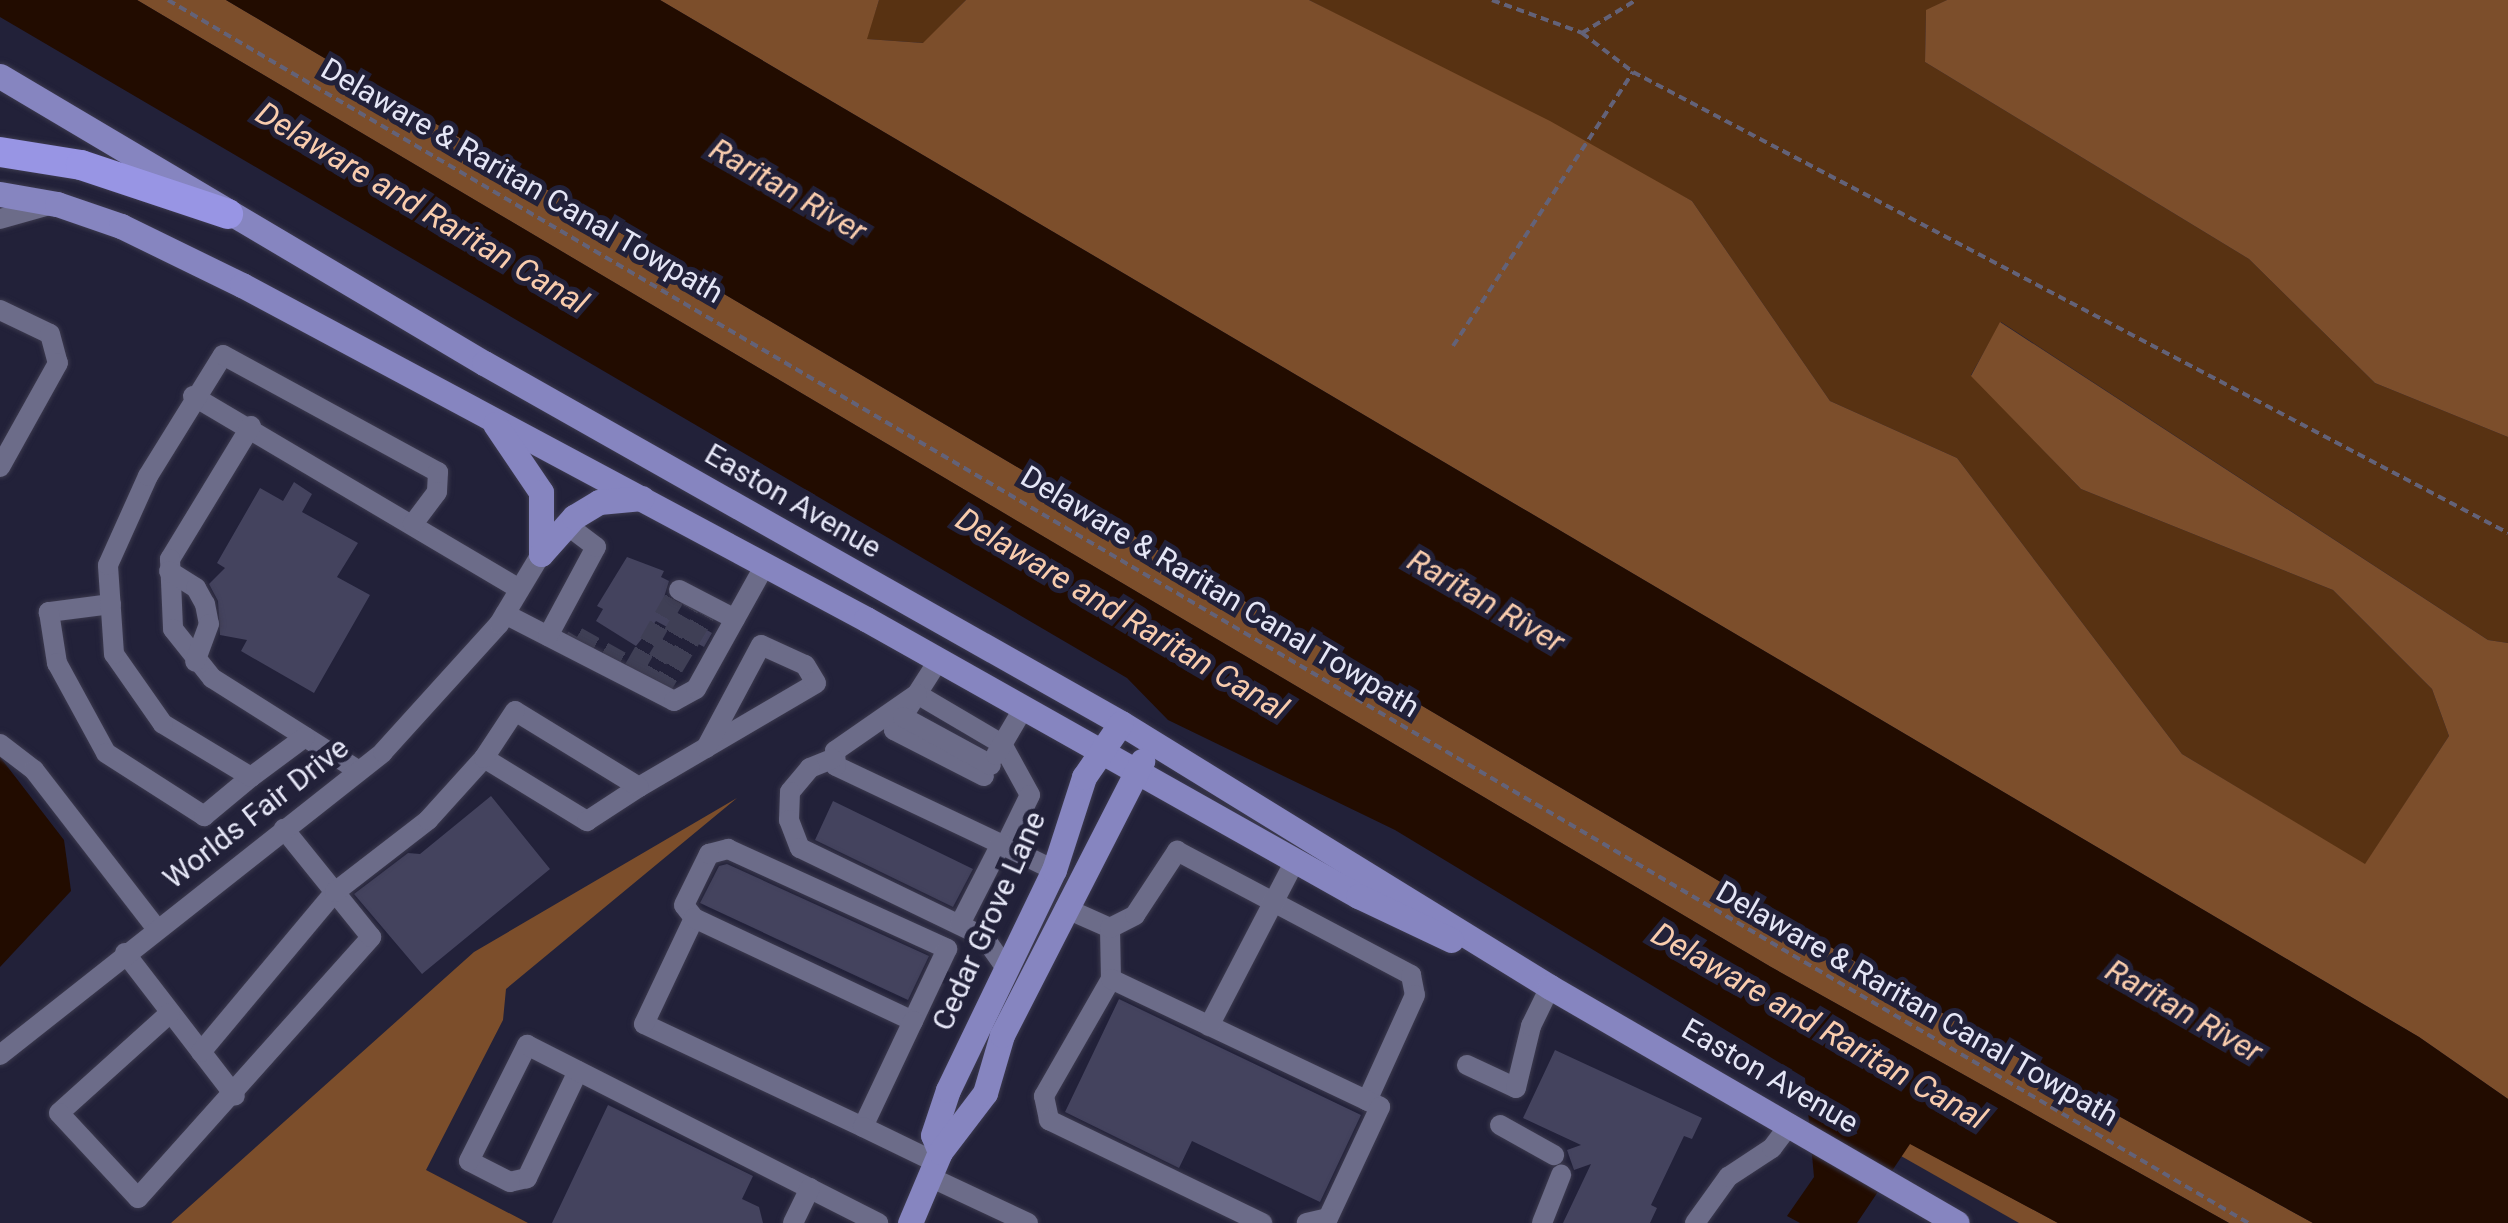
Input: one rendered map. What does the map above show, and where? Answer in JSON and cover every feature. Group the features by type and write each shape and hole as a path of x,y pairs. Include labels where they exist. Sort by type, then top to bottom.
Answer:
{"highway":[{"path":"0,152 81,166 228,214"}],"main road":[{"name":"Easton Avenue","path":"0,76 228,214 1122,722 1550,987 1790,1124 1926,1215 1957,1223"},
{"name":"Easton Avenue","path":"0,194 57,204 225,277 766,565 1295,861 1550,987"},
{"path":"489,416 540,492 541,554"},
{"path":"541,554 566,525 599,502 642,498"},
{"name":"Cedar Grove Lane","path":"936,1164 934,1135 948,1090 1054,870 1084,777 1122,722"},
{"name":"Cedar Grove Lane","path":"910,1223 936,1164 985,1093 1002,1036 1152,743"}],"street":[{"path":"0,218 57,204"},
{"path":"0,310 50,334 58,362 0,467"},
{"path":"251,777 163,724 114,654 108,566 193,396 223,355 438,472 436,492 413,524"},
{"path":"193,396 251,426 519,589"},
{"path":"251,426 183,532 169,571 173,629 194,662 359,771"},
{"path":"548,636 596,547 566,525"},
{"name":"Worlds Fair Drive","path":"0,1055 359,771 436,698 504,614 541,554"},
{"path":"504,614 674,701 696,689 766,565"},
{"path":"169,571 196,588 205,604 209,624 194,662"},
{"path":"679,590 735,619"},
{"path":"110,604 49,612 57,663 106,753 204,816 305,737"},
{"path":"484,758 588,821 816,682 805,664 761,645 706,748"},
{"path":"938,661 894,730 991,764"},
{"path":"910,706 832,759 810,768 790,792 788,820 800,848 984,936 1006,968"},
{"path":"910,706 1030,795 960,924"},
{"path":"991,764 1022,709"},
{"path":"200,1052 335,892 428,820 484,758 515,712 639,788"},
{"path":"0,744 34,770 156,928"},
{"path":"832,759 1054,870"},
{"path":"170,1012 60,1113 138,1198 235,1096 371,937 284,829"},
{"path":"863,1127 948,950 728,848 709,854 684,905 694,918 913,1021"},
{"path":"1110,928 1135,915 1177,851 1411,975 1415,995 1367,1100"},
{"path":"1209,1026 1295,861"},
{"path":"1065,908 1110,928"},
{"path":"694,918 644,1024 936,1164 1028,1223"},
{"path":"1110,928 1111,980 1044,1096 1049,1120 1262,1223"},
{"path":"125,953 235,1096"},
{"path":"1111,980 1380,1107 1328,1218 1307,1223"},
{"path":"1467,1066 1516,1088 1530,1026 1550,987"},
{"path":"578,1071 527,1178 510,1182 468,1160 527,1045 878,1223"},
{"path":"1500,1124 1558,1165 1542,1223"},
{"path":"1695,1223 1728,1177 1772,1148 1790,1124"},
{"path":"793,1223 810,1188"}],"path":[{"name":"Delaware & Raritan Canal Towpath","path":"168,0 2248,1223"},
{"path":"1492,0 1582,33 1632,72 2508,533"},
{"path":"1582,33 1636,0"},
{"path":"1453,346 1632,72"}],"shaded area":[{"path":"137,0 226,0 2095,1103 2313,1223 2229,1223 1771,967"},
{"path":"660,0 879,0 867,39 923,43 966,0 1309,0 1550,121 1692,201 1830,401 1957,458 2182,754 2365,864 2449,736 2432,689 2333,590 2081,489 1971,376 2000,322 2488,640 2508,643 2508,1099 2419,1037"},
{"path":"879,0 966,0 924,43 866,39"},
{"path":"1309,0 1947,0 1926,11 1925,62 2249,259 2375,383 2508,437 2508,643 2488,640 2001,322 1971,375 2081,489 2333,590 2432,689 2449,736 2365,865 2182,754 1957,458 1830,401 1692,201"},
{"path":"1947,0 2508,0 2508,437 2375,383 2249,259 1925,62 1926,10"},
{"path":"737,798 506,989 503,1020 426,1170 528,1223 171,1223 474,952"},
{"path":"1909,1143 2058,1223 2019,1223 1901,1156"}],"water":[{"name":"Delaware and Raritan Canal","path":"0,0 137,0 1771,967 2229,1223 2058,1223 1910,1144 1857,1223 1800,1223 1787,1216 1814,1177 1805,1078 1395,830 1168,720 1127,678 0,17"},
{"name":"Raritan River","path":"226,0 660,0 2419,1037 2508,1099 2508,1223 2313,1223 2095,1103"},
{"path":"0,757 64,840 71,891 0,967"}],"building":[{"path":"294,482 312,494 302,512 358,543 337,577 370,595 314,693 241,651 247,640 220,635 218,601 209,584 225,568 217,563 260,488 283,501"},
{"path":"627,557 664,571 661,577 669,581 662,604 712,633 704,647 656,621 636,646 596,621 603,609 597,606"},
{"path":"491,796 550,869 422,974 354,894 408,853 420,854"},
{"path":"833,801 973,869 953,907 815,840"},
{"path":"727,864 929,956 908,1000 700,903 719,866"},
{"path":"1119,999 1361,1115 1320,1202 1192,1141 1179,1168 1065,1112"},
{"path":"1555,1050 1702,1118 1692,1139 1684,1136 1651,1205 1657,1208 1650,1223 1563,1223 1591,1164 1574,1170 1567,1150 1581,1145 1523,1118"},
{"path":"608,1105 753,1176 742,1199 759,1207 763,1223 552,1223"}],"tunnel":[{"path":"570,648 577,637 634,669 679,590"},
{"path":"642,685 695,598"},
{"path":"658,693 710,606"}]}
